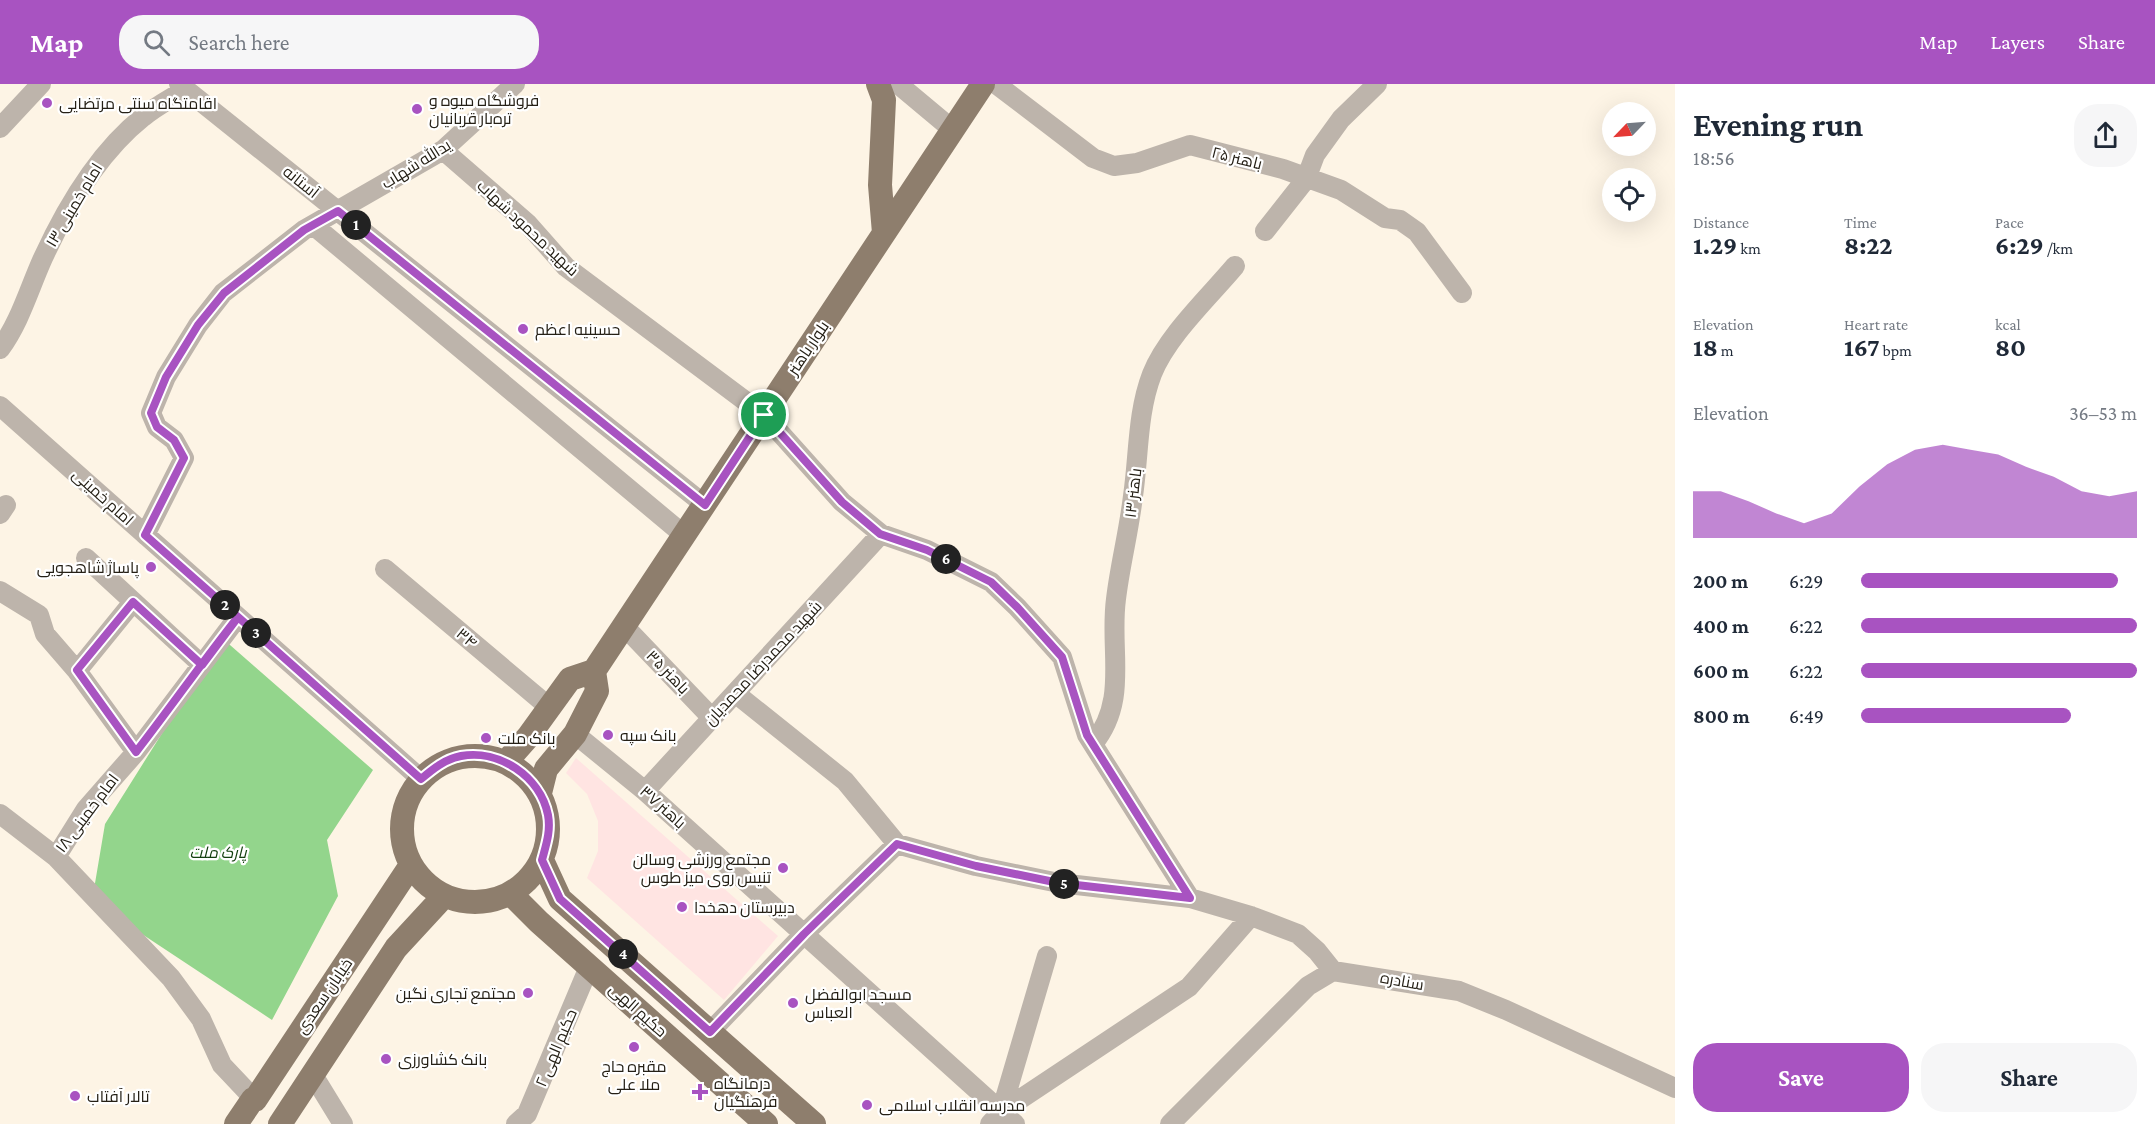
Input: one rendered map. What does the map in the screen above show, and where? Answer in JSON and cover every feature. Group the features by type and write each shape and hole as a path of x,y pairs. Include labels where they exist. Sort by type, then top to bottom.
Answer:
{"main road":[{"path":"878,84 884,100 880,185 884,234"},
{"name":"بلوار باهنر","path":"594,671 983,84"},
{"path":"506,762 570,679 594,671 597,691 575,734 546,769 540,793"},
{"path":"484,755 506,762 525,775 540,793 548,815 548,838 542,860 529,879 511,894 490,902 466,903 444,896 425,884 411,865 403,843 402,820 408,798 421,779 439,764 461,756 484,755"},
{"name":"حکیم الهی","path":"542,860 560,899 814,1124"},
{"name":"خیابان سعدی","path":"236,1124 253,1099 255,1100 411,865"},
{"name":"حکیم الهی","path":"511,894 753,1119"},
{"name":"خیابان سعدی","path":"280,1124 396,948 444,896"},
{"path":"539,922 560,899"},
{"path":"313,1013 329,1011 337,1019 342,1030"}],"street":[{"path":"0,128 41,84"},
{"name":"یدالله شهاب","path":"145,535 184,458 174,440 157,427 151,413 166,377 198,325 224,293 313,225 443,150 515,84"},
{"path":"898,84 953,130"},
{"name":"باهنر ۲۵","path":"996,84 1092,158 1114,166 1137,163 1190,145 1283,169 1341,190 1385,218 1400,220 1417,232 1462,292"},
{"path":"1265,231 1306,179 1315,155 1341,119 1377,84"},
{"name":"آستانه","path":"182,87 705,505"},
{"name":"امام خمینی ۱۳","path":"0,349 12,333 43,257 63,220 104,155 143,117 182,87"},
{"name":"شهید محمود شهاب","path":"443,150 527,223 566,267 764,415 842,502 880,534"},
{"name":"آستانه","path":"313,225 684,535"},
{"name":"باهنر ۱۳","path":"1093,744 1107,728 1116,692 1115,600 1133,497 1142,410 1150,382 1171,343 1235,266"},
{"name":"امام خمینی","path":"0,406 421,779"},
{"path":"880,534 927,550 991,582 1062,657 1087,735 1190,898"},
{"name":"شهید محمدرضا محمدیان","path":"645,791 880,534"},
{"path":"86,558 202,665"},
{"name":"۳۴","path":"385,569 549,707"},
{"path":"0,591 39,615 45,634 77,670 136,752"},
{"path":"77,670 133,602"},
{"name":"امام خمینی ۱۸","path":"0,814 56,857 87,809 136,752 238,617"},
{"name":"باهنر ۳۵","path":"624,626 712,718"},
{"path":"735,693 845,781 897,844 976,866 1059,883 1190,898 1251,916 1298,934 1317,951 1333,971 1308,986 1170,1124"},
{"name":"باهنر ۳۷","path":"575,734 645,791 804,934 1002,1120"},
{"path":"710,1032 804,934 897,844"},
{"path":"56,857 171,978 201,1019 222,1065 255,1100"},
{"path":"1002,1120 1188,987 1251,916"},
{"path":"1002,1120 1047,956"},
{"name":"حکیم الهی ۲","path":"526,1121 590,967"},
{"name":"سنادره","path":"1333,971 1459,991 1506,1010 1675,1088"},
{"path":"313,1075 343,1124"}],"shaded area":[{"name":"دبیرستان دهخدا","path":"576,758 778,936 724,1000 587,878 598,851 598,821 587,794 566,773"}],"green space":[{"name":"پارک ملت","path":"222,638 373,770 327,840 338,896 272,1020 92,901 105,824"}],"place":[{"name":"اقامتگاه سنتی مرتضایی","path":"47,103"},
{"name":"فروشگاه میوه و تره‌بار قربانیان","path":"417,109"},
{"name":"حسینیه اعظم","path":"523,329"},
{"name":"پاساژ شاهجویی","path":"151,567"},
{"name":"بانک سپه","path":"608,735"},
{"name":"بانک ملت","path":"486,738"},
{"name":"مجتمع ورزشی وسالن تنیس روی میز طوس","path":"783,868"},
{"name":"دبیرستان دهخدا","path":"682,907"},
{"name":"مجتمع تجاری نگین","path":"528,993"},
{"name":"مسجد ابوالفضل العباس","path":"793,1003"},
{"name":"مقبره حاج ملا علی","path":"634,1047"},
{"name":"بانک کشاورزی","path":"386,1059"},
{"name":"درمانگاه فرهنگیان","path":"700,1092"},
{"name":"تالار آفتاب","path":"75,1096"},
{"name":"مدرسه انقلاب اسلامی","path":"867,1105"}],"route":[{"path":"764,415 705,505 338,211 304,230 224,293 198,325 166,377 151,413 157,427 174,440 184,458 145,535 238,617 202,665 133,602 77,670 136,752 202,665 222,637 238,617 421,779 439,764 461,756 484,755 506,762 525,775 540,793 548,815 548,838 542,860 560,899 710,1032 804,934 897,844 976,866 1059,883 1190,898 1087,735 1062,657 991,582 927,550 880,534 842,502 764,415"}]}
